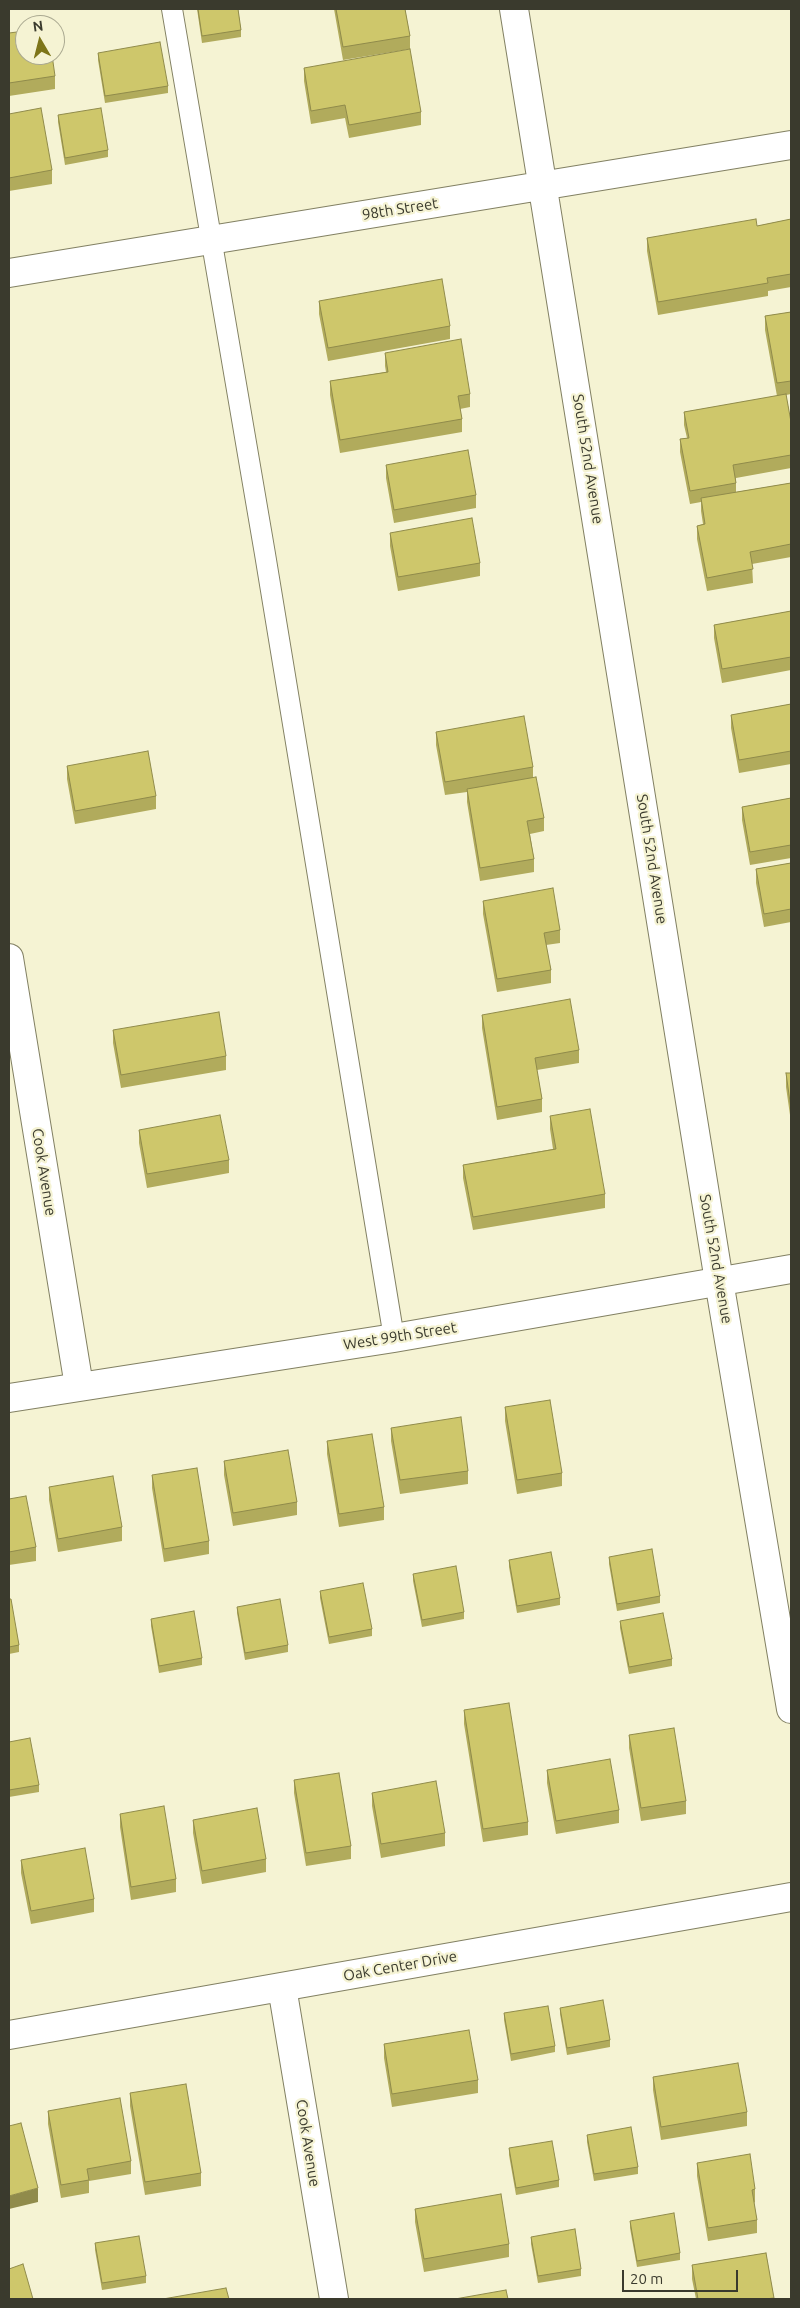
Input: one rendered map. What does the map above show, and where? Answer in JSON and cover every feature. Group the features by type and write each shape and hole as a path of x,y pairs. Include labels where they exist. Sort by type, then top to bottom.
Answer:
{"street":[{"name":"South 52nd Avenue","path":"514,9 544,185 719,1281 791,1709"},
{"name":"98th Street","path":"9,273 791,145"},
{"name":"Cook Avenue","path":"9,958 79,1386"},
{"name":"West 99th Street","path":"9,1398 394,1338 791,1269"},
{"name":"Oak Center Drive","path":"9,2035 791,1897"},
{"name":"Cook Avenue","path":"282,1987 334,2299"}],"lane":[{"path":"172,9 394,1338"}],"building":[{"path":"198,9 238,9 241,30 202,36"},
{"path":"336,9 405,9 410,36 343,47"},
{"path":"15,32 15,65 53,65 55,76 9,83 9,33"},
{"path":"160,42 168,86 105,96 98,53"},
{"path":"410,49 421,112 349,125 345,105 311,111 304,68"},
{"path":"41,108 52,170 9,178 9,114"},
{"path":"101,108 108,150 65,158 58,115"},
{"path":"756,219 757,226 791,219 791,274 767,278 768,283 658,302 647,238"},
{"path":"442,279 450,326 328,348 319,301"},
{"path":"791,312 791,381 777,383 765,316"},
{"path":"461,339 470,394 458,396 462,419 340,440 330,381 388,372 385,353"},
{"path":"786,394 791,422 791,455 733,465 736,483 690,491 680,439 689,438 684,412"},
{"path":"468,450 476,495 394,510 386,465"},
{"path":"791,483 791,544 750,552 753,569 707,578 697,526 705,524 701,498"},
{"path":"472,518 480,563 398,577 390,533"},
{"path":"791,611 791,657 722,669 714,625"},
{"path":"791,704 791,751 739,760 731,715"},
{"path":"524,716 533,767 445,782 436,732"},
{"path":"148,751 156,796 75,811 67,766"},
{"path":"536,777 544,818 527,821 534,859 480,868 467,789"},
{"path":"791,798 791,845 750,852 742,807"},
{"path":"791,863 791,909 764,914 756,869"},
{"path":"553,888 560,930 544,933 551,970 497,979 483,901"},
{"path":"570,999 579,1050 535,1058 542,1099 497,1107 482,1015"},
{"path":"219,1012 226,1056 121,1075 113,1030"},
{"path":"786,1073 791,1073 791,1109"},
{"path":"590,1109 605,1194 473,1217 463,1165 556,1149 550,1116"},
{"path":"220,1115 229,1160 147,1174 139,1130"},
{"path":"550,1400 562,1473 517,1480 505,1407"},
{"path":"461,1417 468,1471 400,1480 391,1428"},
{"path":"372,1434 384,1507 339,1514 327,1441"},
{"path":"288,1450 297,1502 233,1513 224,1461"},
{"path":"197,1468 209,1541 164,1549 152,1475"},
{"path":"113,1476 122,1527 58,1539 49,1487"},
{"path":"26,1496 36,1547 9,1552 9,1499"},
{"path":"652,1549 660,1596 617,1604 609,1557"},
{"path":"551,1552 560,1598 517,1606 509,1560"},
{"path":"456,1566 464,1612 422,1620 413,1574"},
{"path":"363,1583 372,1629 329,1637 320,1591"},
{"path":"9,1599 11,1599 19,1645 9,1647"},
{"path":"280,1599 288,1645 245,1653 237,1607"},
{"path":"194,1611 202,1658 159,1666 151,1619"},
{"path":"663,1613 672,1659 629,1667 620,1621"},
{"path":"509,1703 528,1822 483,1829 464,1710"},
{"path":"674,1728 686,1801 641,1808 629,1735"},
{"path":"30,1738 39,1785 9,1790 9,1742"},
{"path":"610,1759 619,1810 556,1821 547,1770"},
{"path":"339,1773 351,1846 306,1853 294,1780"},
{"path":"436,1781 445,1833 381,1844 372,1793"},
{"path":"164,1806 176,1879 131,1887 120,1814"},
{"path":"257,1808 266,1859 202,1871 193,1820"},
{"path":"85,1848 94,1899 31,1911 21,1860"},
{"path":"603,2000 610,2040 567,2048 560,2008"},
{"path":"548,2006 555,2046 511,2054 504,2013"},
{"path":"469,2030 478,2080 392,2094 384,2044"},
{"path":"738,2063 747,2112 661,2127 653,2077"},
{"path":"186,2084 201,2173 145,2182 130,2093"},
{"path":"120,2098 131,2161 87,2169 89,2180 61,2185 48,2111"},
{"path":"21,2123 38,2188 9,2196 9,2126"},
{"path":"631,2127 638,2167 594,2174 587,2135"},
{"path":"552,2141 559,2180 516,2188 509,2148"},
{"path":"750,2154 755,2189 752,2190 757,2220 708,2228 697,2163"},
{"path":"501,2194 509,2244 424,2259 415,2209"},
{"path":"674,2213 680,2253 637,2261 630,2221"},
{"path":"575,2229 581,2269 538,2276 531,2237"},
{"path":"139,2236 146,2276 102,2283 95,2243"},
{"path":"766,2253 774,2298 698,2299 692,2265"},
{"path":"23,2264 33,2299 9,2299 9,2269"},
{"path":"226,2288 229,2299 163,2299"},
{"path":"506,2290 508,2299 455,2299"}]}
